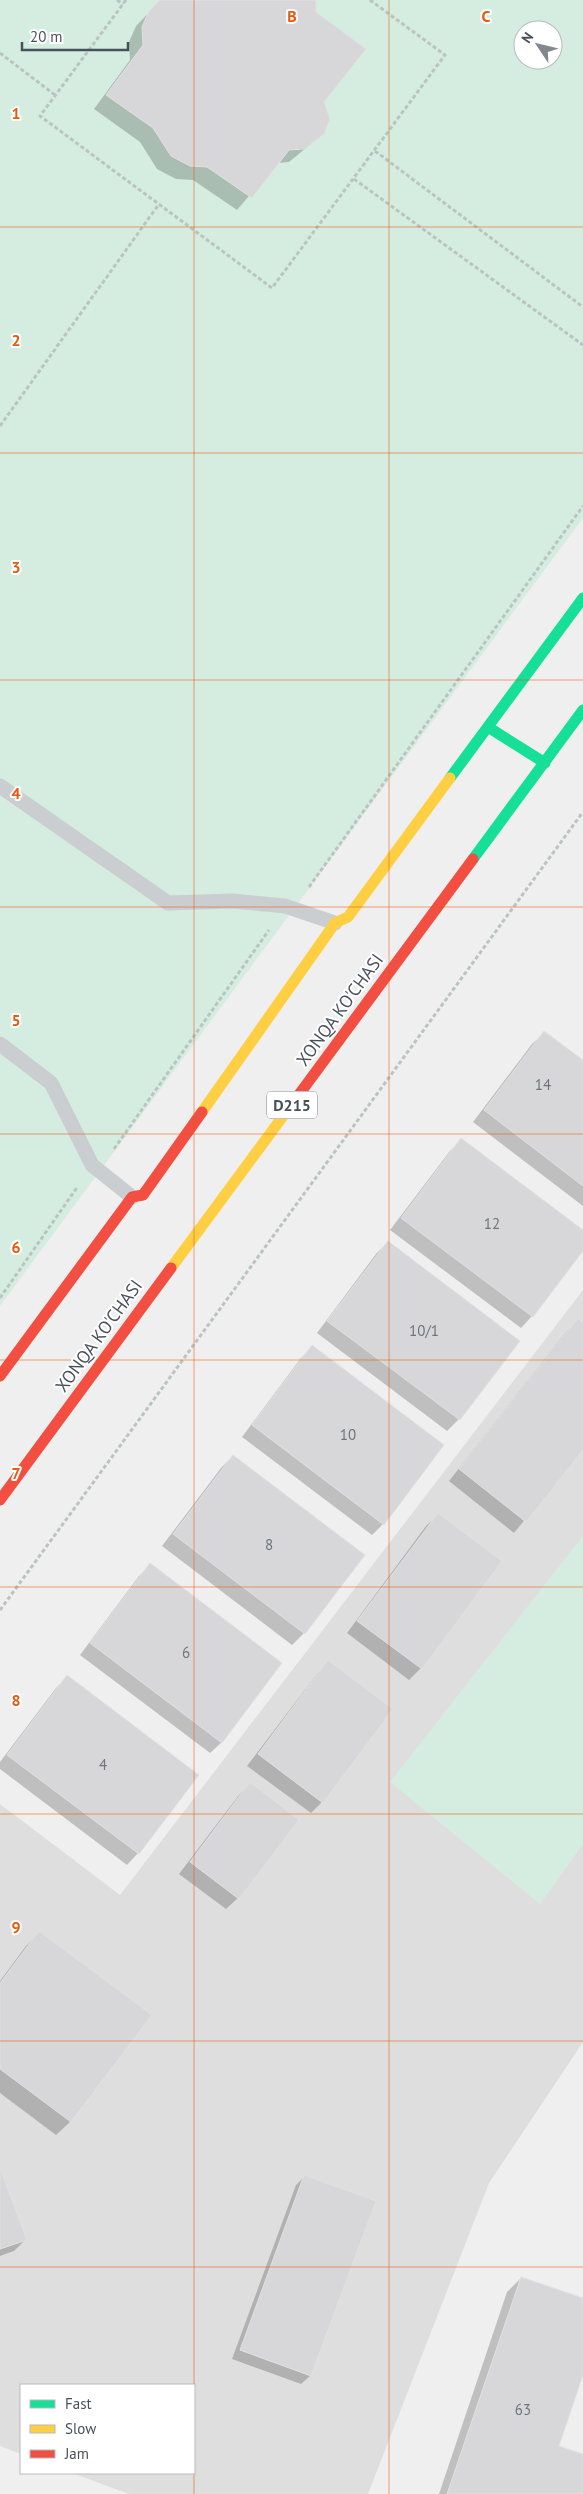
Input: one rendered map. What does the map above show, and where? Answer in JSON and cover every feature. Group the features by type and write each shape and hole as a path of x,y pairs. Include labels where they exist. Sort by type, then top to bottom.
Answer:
{"main road":[{"path":"0,1376 132,1196 144,1195 334,923 348,917 583,598"},
{"name":"XONQA KO'CHASI","path":"0,1500 583,710"},
{"path":"488,727 545,763"}],"lane":[{"path":"0,786 168,903 233,901 285,906 334,923"},
{"path":"0,1044 52,1083 92,1165 132,1196"}],"path":[{"path":"117,0 122,4"},
{"path":"126,0 40,116 272,288 445,55 370,0"},
{"path":"0,53 55,95"},
{"path":"375,151 583,307"},
{"path":"354,179 583,345"},
{"path":"0,426 159,204"},
{"path":"0,1610 583,812"}],"shaded area":[{"path":"583,1290 583,2042 489,2183 368,2494 129,2494 75,2474 195,2474 195,2384 20,2384 20,2454 0,2446 0,1804 120,1895"}],"green space":[{"path":"0,0 583,0 583,518 0,1306"},
{"path":"583,1536 583,1844 540,1904 390,1782"}],"building":[{"path":"160,0 316,0 316,12 366,49 324,102 330,119 324,134 304,149 289,150 252,198 207,167 190,166 171,156 153,128 106,95 143,45 142,27 149,11"},
{"path":"544,1031 583,1060 583,1186 484,1110"},
{"path":"461,1138 583,1230 583,1251 533,1317 401,1218"},
{"path":"388,1241 520,1341 460,1420 327,1321"},
{"path":"578,1318 583,1322 583,1450 526,1522 459,1469"},
{"path":"312,1345 444,1445 384,1525 252,1425"},
{"path":"233,1455 365,1555 305,1634 173,1534"},
{"path":"438,1513 502,1561 422,1669 357,1621"},
{"path":"150,1563 282,1663 222,1743 90,1643"},
{"path":"328,1660 393,1709 323,1803 258,1754"},
{"path":"67,1675 199,1775 139,1854 7,1755"},
{"path":"250,1782 299,1820 239,1899 190,1862"},
{"path":"39,1931 152,2015 71,2122 0,2069 0,1983"},
{"path":"0,2168 27,2240 0,2249"},
{"path":"304,2175 376,2201 311,2376 240,2350"},
{"path":"521,2277 583,2298 583,2375 559,2446 583,2454 583,2494 447,2494"}],"traffic: fast":[{"path":"450,778 583,598"},
{"path":"473,859 583,710"},
{"path":"488,727 545,763"}],"traffic: slow":[{"path":"202,1112 335,923 348,917 450,778"},
{"path":"171,1268 292,1104"}],"traffic: jam":[{"path":"292,1104 473,859"},
{"path":"0,1376 132,1197 143,1195 202,1112"},
{"path":"0,1500 171,1268"}]}
